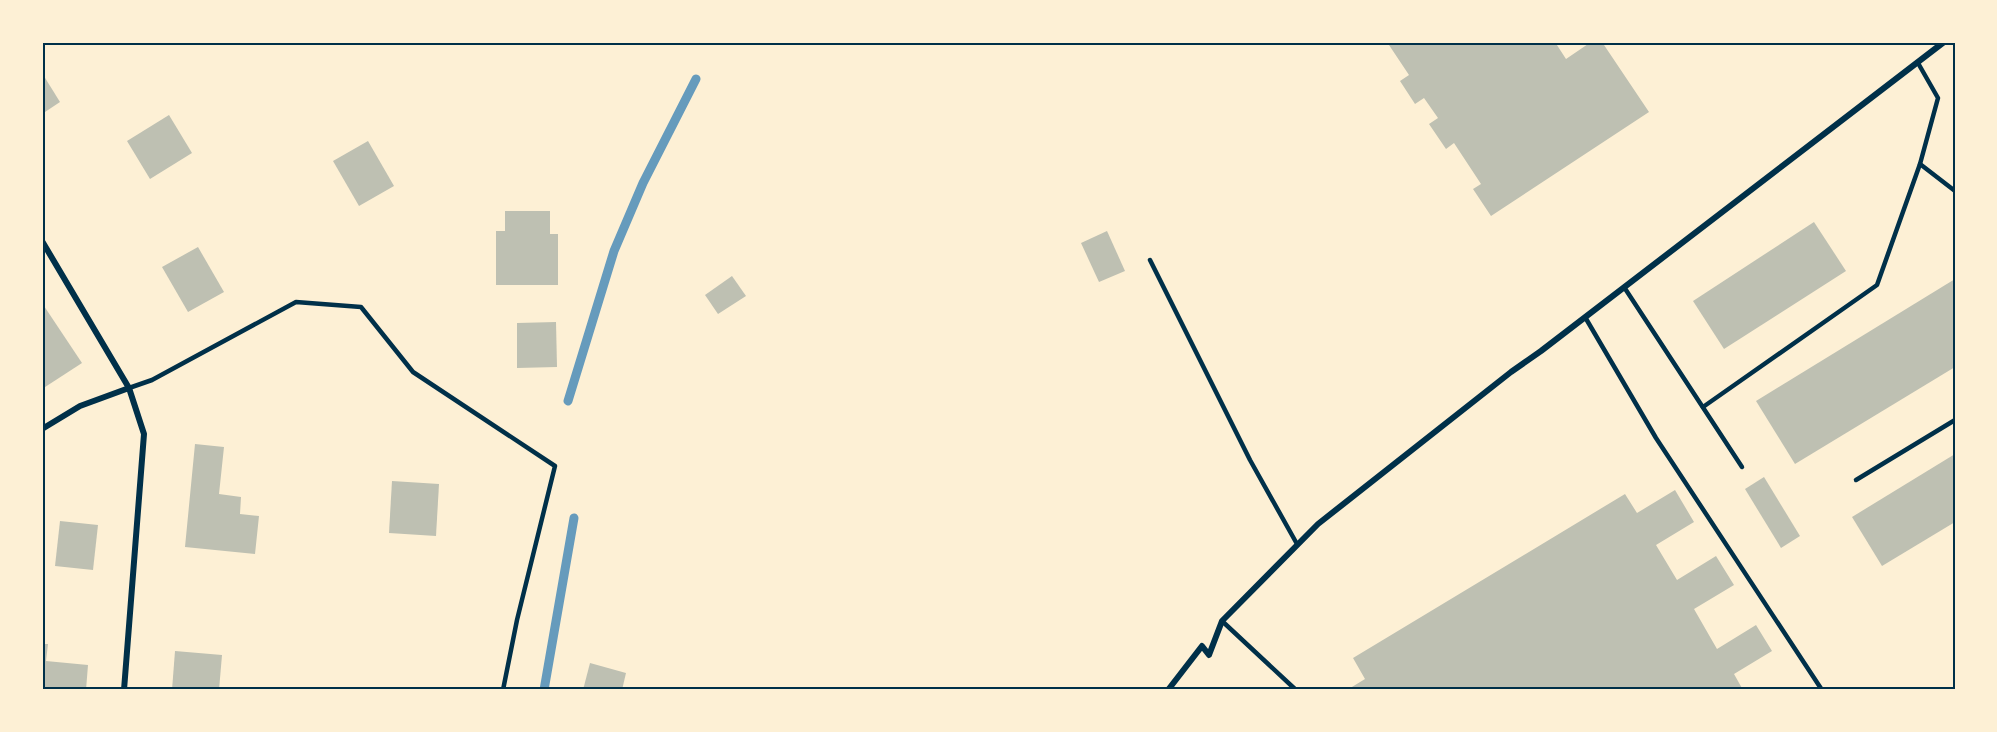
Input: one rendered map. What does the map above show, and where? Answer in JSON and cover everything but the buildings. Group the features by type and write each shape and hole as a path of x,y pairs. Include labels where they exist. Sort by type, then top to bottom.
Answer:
{"street":[{"path":"1168,690 1202,646 1209,655 1222,621 1297,544 1327,517 1510,372 1541,351 1944,42"},
{"path":"42,241 129,388 144,434 123,690"},
{"path":"42,429 80,406 129,388"}],"lane":[{"path":"1703,408 1877,285 1920,164 1938,98 1918,63"},
{"path":"1920,164 1955,191"},
{"path":"1150,260 1251,460 1297,544"},
{"path":"1624,287 1742,466"},
{"path":"129,388 152,380 296,302 361,306 413,372 555,466 517,620 503,690"},
{"path":"1585,317 1656,438 1822,690"},
{"path":"1856,480 1955,420"},
{"path":"1222,621 1296,690"}],"waterway":[{"path":"568,401 614,251 643,183 696,79"},
{"path":"544,690 574,518"}]}
